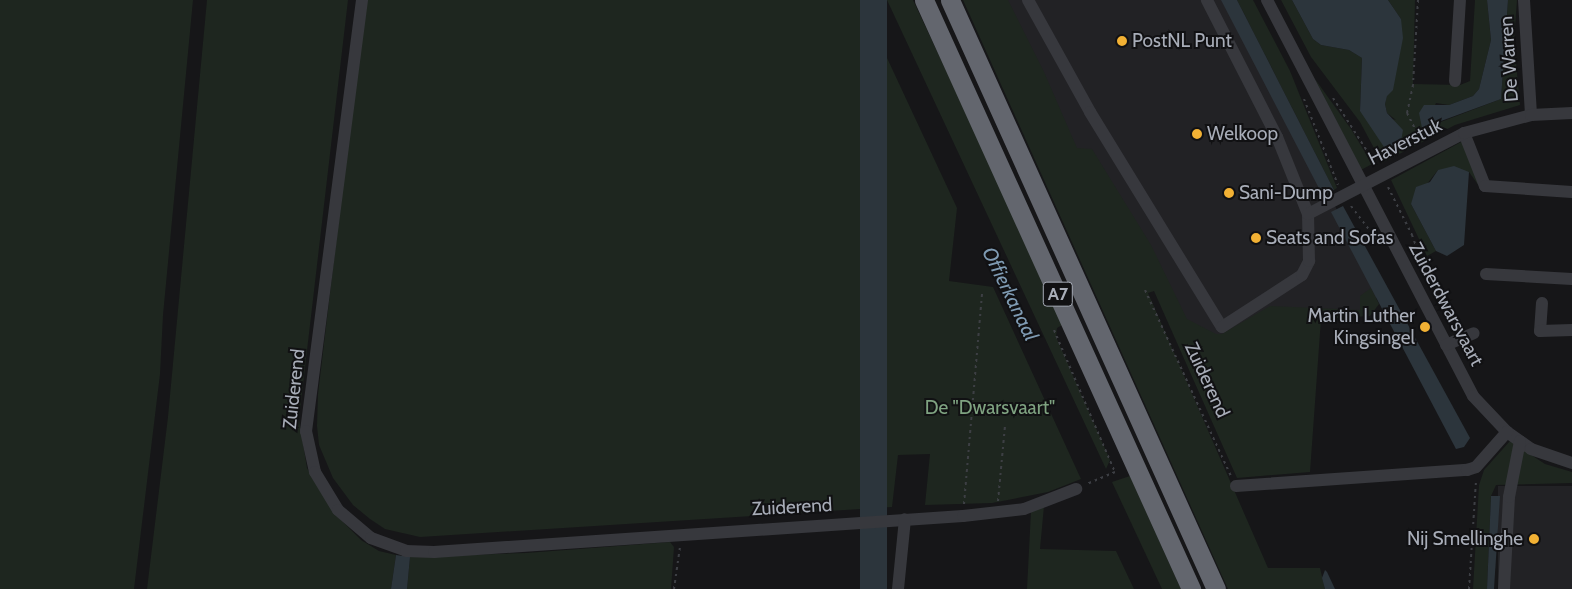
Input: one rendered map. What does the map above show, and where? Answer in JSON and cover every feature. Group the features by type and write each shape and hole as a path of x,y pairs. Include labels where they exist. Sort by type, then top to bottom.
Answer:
{"highway":[{"name":"A7","path":"924,0 1191,589"},
{"name":"A7","path":"950,0 1216,589"}],"street":[{"name":"Zuiderend","path":"362,0 306,431 315,472 338,510 371,538 406,551 434,552 682,533 963,516 1024,509 1079,488"},
{"path":"1028,0 1090,112 1222,327 1302,275 1309,261 1308,214 1278,136 1207,0"},
{"path":"1267,0 1363,184 1308,214"},
{"path":"1455,82 1460,0"},
{"name":"De Warren","path":"1524,0 1531,115"},
{"name":"Haverstuk","path":"1363,184 1464,133 1531,115 1572,113"},
{"name":"Haverstuk","path":"1464,133 1485,186 1572,192"},
{"name":"Zuiderdwarsvaart","path":"1363,184 1473,396 1507,432 1520,441 1551,457 1572,463"},
{"path":"1486,274 1572,279"},
{"path":"1542,303 1540,331 1572,330"},
{"path":"1446,345 1474,333"},
{"path":"1236,486 1476,467 1507,432"},
{"path":"1504,589 1509,497 1520,441"},
{"path":"898,589 905,519"}],"path":[{"path":"1418,0 1414,85 1408,113 1426,152"},
{"path":"1302,93 1328,164 1344,196 1378,241"},
{"name":"Zuiderend","path":"1145,290 1236,486"},
{"path":"963,516 982,292"},
{"path":"1054,330 1113,462 1115,472 1079,488"},
{"path":"997,512 1005,426"},
{"path":"1469,589 1476,467"},
{"path":"674,589 682,533"}],"shaded area":[{"path":"1000,0 1229,0 1317,173 1381,291 1365,314 1269,317 1194,349 1073,157"},
{"name":"Nij Smellinghe","path":"1498,486 1572,486 1572,589 1498,589"}],"green space":[{"path":"0,0 193,0 163,315 160,374 134,589 0,589"},
{"path":"207,0 348,0 299,419 307,468 333,512 361,540 379,551 396,555 391,589 147,589 168,417"},
{"name":"De \"Dwarsvaart\"","path":"365,0 860,0 957,208 949,281 993,287 1081,479 1048,492 992,503 925,505 930,454 898,455 892,507 420,537 385,529 370,519 353,505 333,478 319,445 317,426 318,394"},
{"path":"887,0 913,0 974,130 1062,325 1057,328 1056,337 1110,460 1106,469"},
{"path":"963,0 1008,0 1044,72 1077,148 1092,149 1151,245 1187,319 1216,334 1222,334 1270,306 1360,310 1360,296 1371,288 1379,304 1370,316 1321,319 1310,472 1237,478 1154,291 1148,293 1268,568 1320,568 1325,589 1228,589"},
{"path":"1237,0 1253,0 1290,71 1337,188 1334,190"},
{"path":"1281,0 1292,0 1313,39 1321,45 1349,50 1362,58 1360,111 1396,120 1387,113 1385,104 1401,19 1388,0 1415,0 1413,84 1460,85 1470,81 1475,0 1487,0 1491,40 1479,89 1473,96 1449,105 1436,103 1425,128 1501,99 1508,0 1517,0 1514,41 1520,105 1455,125 1382,163 1360,122 1311,57"},
{"path":"1315,79 1351,129 1372,164 1361,170"},
{"path":"1463,141 1479,186 1469,172 1438,170 1411,204 1436,251 1427,256 1391,180"},
{"path":"1510,441 1545,464 1572,472 1572,483 1496,485 1491,496 1487,589 1473,589 1479,485 1484,470"},
{"path":"1130,476 1181,589 1162,589 1112,482"},
{"path":"1044,506 1040,549 1116,551 1134,589 1027,589 1031,511"},
{"path":"670,542 674,547 671,589 407,589 410,557 526,553"}],"water":[{"path":"860,0 887,0 887,589 860,589"},
{"path":"1221,0 1237,0 1334,190 1323,196"},
{"path":"1292,0 1388,0 1401,19 1403,38 1393,90 1387,96 1385,104 1387,113 1403,130 1400,147 1386,150 1360,111 1362,58 1349,50 1321,45 1313,39"},
{"path":"1487,0 1508,0 1501,99 1422,128 1419,113 1424,105 1449,105 1473,96 1479,89 1491,40"},
{"path":"1454,166 1469,172 1464,245 1447,256 1436,251 1411,204 1416,187 1430,182 1438,170"},
{"path":"1343,206 1470,438 1464,447 1456,449 1331,212"},
{"path":"1491,496 1500,496 1494,589 1487,589"},
{"path":"396,555 410,557 407,589 391,589"},
{"path":"1325,570 1335,589 1325,589 1322,578"}],"place":[{"name":"PostNL Punt","path":"1122,41"},
{"name":"Welkoop","path":"1197,134"},
{"name":"Sani-Dump","path":"1229,193"},
{"name":"Seats and Sofas","path":"1256,238"},
{"name":"Martin Luther Kingsingel","path":"1425,327"},
{"name":"Nij Smellinghe","path":"1534,539"}],"water label":[{"name":"Offierkanaal","path":"1010,294"}]}
